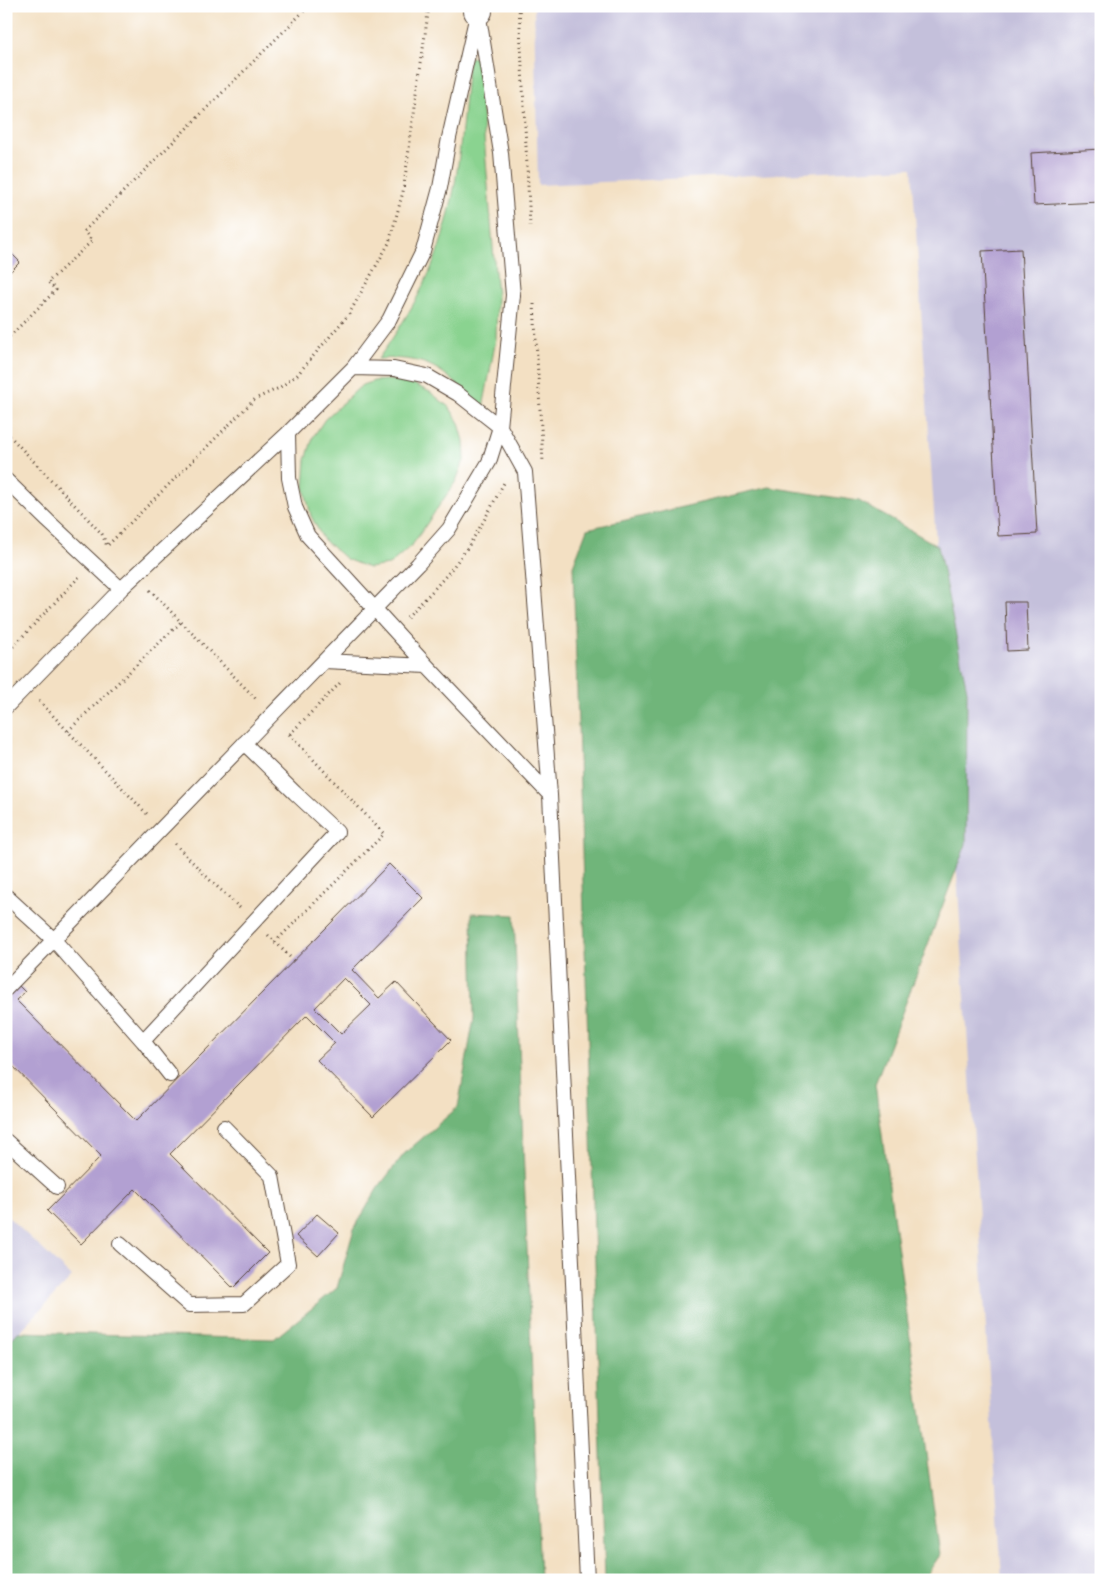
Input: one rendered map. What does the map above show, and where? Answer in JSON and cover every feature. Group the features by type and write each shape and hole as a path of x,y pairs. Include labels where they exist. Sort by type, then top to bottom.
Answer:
{"lane":[{"path":"6,708 121,589 288,433 354,368 389,320 423,251 440,188 449,138 478,8"},
{"path":"6,989 418,564 449,529 490,462 500,428 513,295 501,153 478,8"},
{"path":"354,368 394,370 427,376 458,394 500,428 525,472 550,795 587,1580"},
{"path":"288,433 289,478 295,507 308,536 427,666 550,795"},
{"path":"6,480 92,564 121,589"},
{"path":"324,661 427,666"},
{"path":"143,1041 337,832 244,743"},
{"path":"6,896 54,940 143,1041 170,1075"},
{"path":"120,1244 189,1305 244,1304 288,1264 272,1176 224,1127"},
{"path":"6,1141 57,1187"}],"path":[{"path":"6,340 56,290 48,282 92,241 84,231 309,6"},
{"path":"6,654 107,546 255,399 279,388 297,375 349,314 388,242 404,192 429,6"},
{"path":"6,432 102,534 107,546 272,715 384,834 275,942"},
{"path":"68,731 182,622"},
{"path":"6,668 210,880 294,960"}],"shaded area":[{"path":"534,6 1101,6 1101,1580 1002,1580 912,168 538,185"},
{"path":"6,1215 72,1277 6,1346"}],"green space":[{"path":"470,57 476,58 478,63 497,296 496,339 483,408 447,375 430,365 405,359 378,359 398,330 423,286 442,238 457,174"},
{"path":"374,381 407,381 430,392 450,408 459,423 464,441 465,458 456,481 413,544 389,565 369,568 346,559 323,539 311,516 304,487 306,460 313,437 325,419 362,385"},
{"path":"769,487 859,501 938,546 967,691 966,844 875,1084 940,1555 923,1580 605,1580 573,566 587,529"},
{"path":"472,913 514,915 540,1580 6,1580 6,1346 18,1332 274,1339 337,1288 354,1229 377,1189 404,1154 458,1107 474,1018"}],"building":[{"path":"1101,149 1101,202 1034,205 1031,153"},
{"path":"6,248 20,262 6,276"},
{"path":"1021,249 1037,534 998,536 982,251"},
{"path":"1005,602 1026,602 1028,650 1007,651"},
{"path":"389,864 423,898 352,970 379,998 396,982 451,1040 373,1117 317,1060 335,1043 307,1015 170,1154 268,1253 233,1288 135,1189 81,1244 47,1211 101,1156 6,1059 6,973 25,992 16,1000 136,1121","holes":["344,978 371,1005 341,1034 315,1008"]},
{"path":"317,1214 339,1233 318,1256 296,1236"}]}
